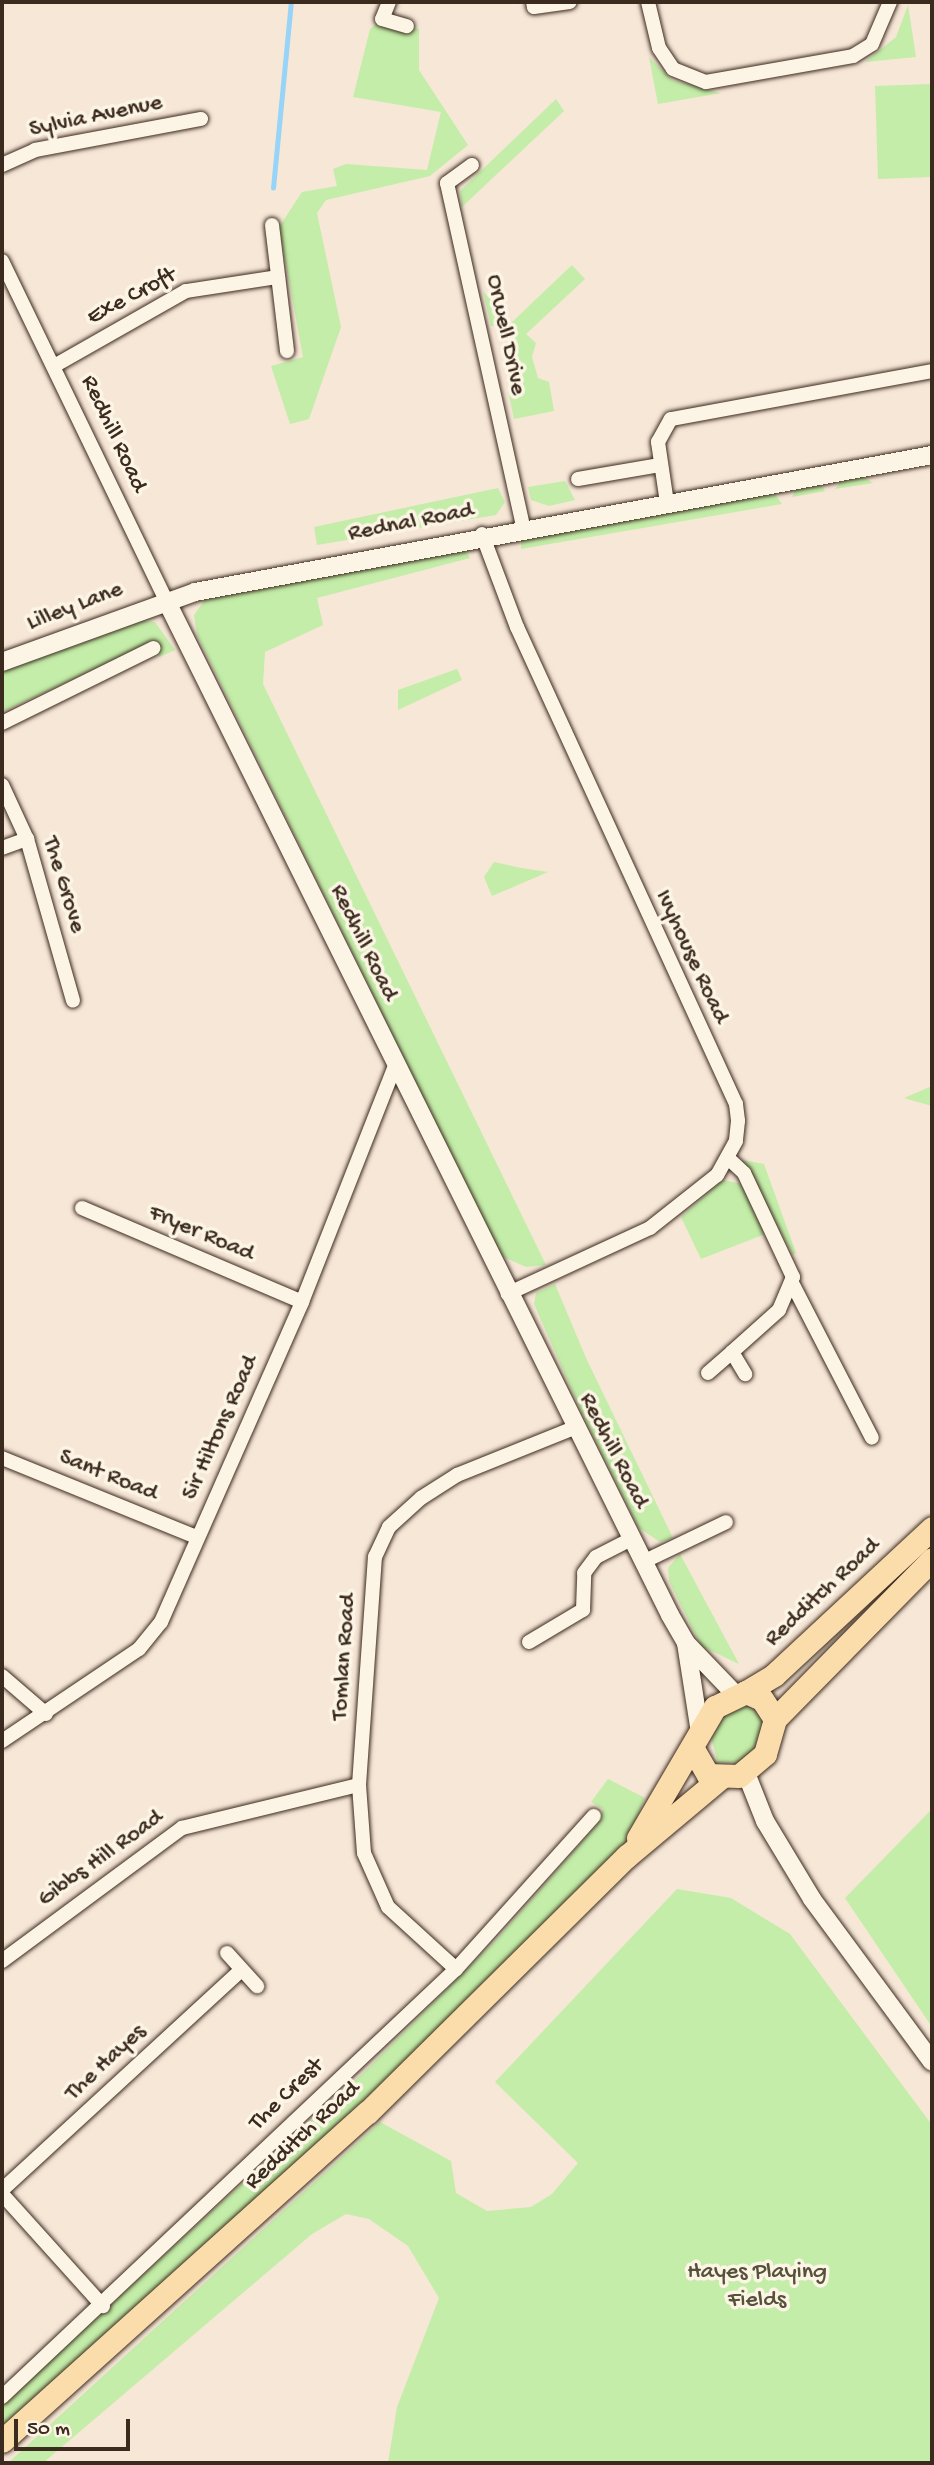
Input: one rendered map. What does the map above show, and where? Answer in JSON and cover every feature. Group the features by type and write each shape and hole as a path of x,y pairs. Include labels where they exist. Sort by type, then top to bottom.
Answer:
{"highway":[{"name":"Redditch Road","path":"740,1693 774,1675 932,1528"},
{"name":"Redditch Road","path":"775,1719 932,1559"},
{"path":"740,1693 762,1699 775,1719 765,1754 746,1773 718,1780 702,1771 695,1736 740,1693"},
{"name":"Redditch Road","path":"627,1856 695,1736"},
{"name":"Redditch Road","path":"2,2441 368,2112 627,1856 718,1780"}],"street":[{"path":"389,2 382,19 407,26"},
{"path":"533,2 534,7 570,2"},
{"path":"648,2 659,48 673,69 706,82 853,56 872,44 890,2"},
{"name":"Sylvia Avenue","path":"2,165 34,150 201,119"},
{"name":"Orwell Drive","path":"472,164 447,183 523,527"},
{"path":"272,225 287,351"},
{"name":"Redhill Road","path":"2,261 395,1066 631,1539 686,1643 740,1693"},
{"name":"Exe Croft","path":"54,366 186,291 278,277"},
{"path":"667,503 658,442 680,415 932,371"},
{"name":"Rednal Road","path":"166,600 482,534 932,455"},
{"path":"578,479 660,466"},
{"name":"Ivyhouse Road","path":"482,534 517,627 736,1104 736,1142 728,1158 704,1187 650,1228 508,1294"},
{"name":"Lilley Lane","path":"2,662 166,600"},
{"path":"2,723 154,648"},
{"name":"The Grove","path":"2,785 27,839 73,1001"},
{"path":"2,848 27,839"},
{"name":"Sir Hiltons Road","path":"2,1741 46,1714 150,1637 302,1302 395,1066"},
{"path":"728,1158 744,1173 792,1283 872,1438"},
{"name":"Fryer Road","path":"82,1208 302,1302"},
{"path":"708,1373 779,1310 792,1283"},
{"path":"732,1352 745,1374"},
{"name":"Tomlan Road","path":"456,1969 378,1891 364,1853 359,1785 374,1566 389,1527 457,1475 574,1428"},
{"name":"Sant Road","path":"2,1458 197,1537"},
{"path":"643,1562 726,1522"},
{"path":"529,1642 550,1638 583,1610 584,1573 596,1557 631,1539"},
{"name":"Redhill Road","path":"686,1643 695,1736"},
{"path":"2,1676 46,1714"},
{"path":"746,1773 765,1821 813,1899 932,2062"},
{"name":"Gibbs Hill Road","path":"2,1961 182,1828 359,1785"},
{"name":"The Crest","path":"2,2397 103,2306 456,1969 594,1816"},
{"path":"227,1953 257,1986"},
{"name":"The Hayes","path":"2,2192 241,1970"},
{"path":"2,2192 103,2306"}],"green space":[{"path":"908,5 916,57 865,62 896,37"},
{"path":"382,19 419,29 419,70 468,145 430,176 326,200 317,213 341,327 309,419 290,424 271,366 303,357 279,227 302,192 337,186 333,169 346,164 427,170 441,112 353,97 370,29"},
{"path":"649,57 672,80 721,93 658,104"},
{"path":"932,84 932,177 878,179 875,86"},
{"path":"556,99 564,111 462,207 460,191"},
{"path":"572,265 585,279 526,334 536,343 532,357 538,378 549,382 554,411 514,419 508,391 521,384 508,327 491,326 483,291 511,323"},
{"path":"862,476 873,483 835,489 842,480"},
{"path":"565,481 575,500 549,506 531,500 528,487"},
{"path":"821,484 825,491 792,497 796,488"},
{"path":"498,488 505,502 496,515 317,545 314,527"},
{"path":"773,491 782,504 521,549 521,534"},
{"path":"464,547 470,558 317,598 323,625 265,652 263,684 546,1265 526,1267 501,1256 197,635 194,615 206,598"},
{"path":"134,620 155,622 175,650 159,657 153,642 2,712 2,670"},
{"path":"457,669 462,680 398,710 398,690"},
{"path":"494,862 548,872 492,896 484,877"},
{"path":"932,1086 932,1106 904,1098"},
{"path":"742,1160 764,1164 796,1253 793,1255"},
{"path":"723,1180 742,1184 765,1234 701,1259 681,1217"},
{"path":"555,1284 586,1358 673,1538 660,1542 639,1528 581,1411 534,1304 536,1293"},
{"path":"680,1554 739,1664 701,1646 669,1581 668,1568"},
{"path":"746,1703 754,1705 765,1726 755,1750 743,1762 718,1763 710,1734 722,1717"},
{"path":"608,1779 645,1798 625,1846 462,2013 2,2435 2,2404 363,2073 495,1941 598,1824 603,1809 591,1802"},
{"path":"932,1809 932,2027 845,1898"},
{"name":"Hayes Playing Fields","path":"677,1889 731,1898 790,1934 932,2125 932,2463 388,2463 397,2407 439,2298 408,2246 369,2219 346,2214 312,2234 43,2463 8,2463 380,2122 451,2161 456,2193 487,2211 531,2207 552,2194 578,2163 495,2082"}],"waterway":[{"path":"273,188 291,2"}]}
